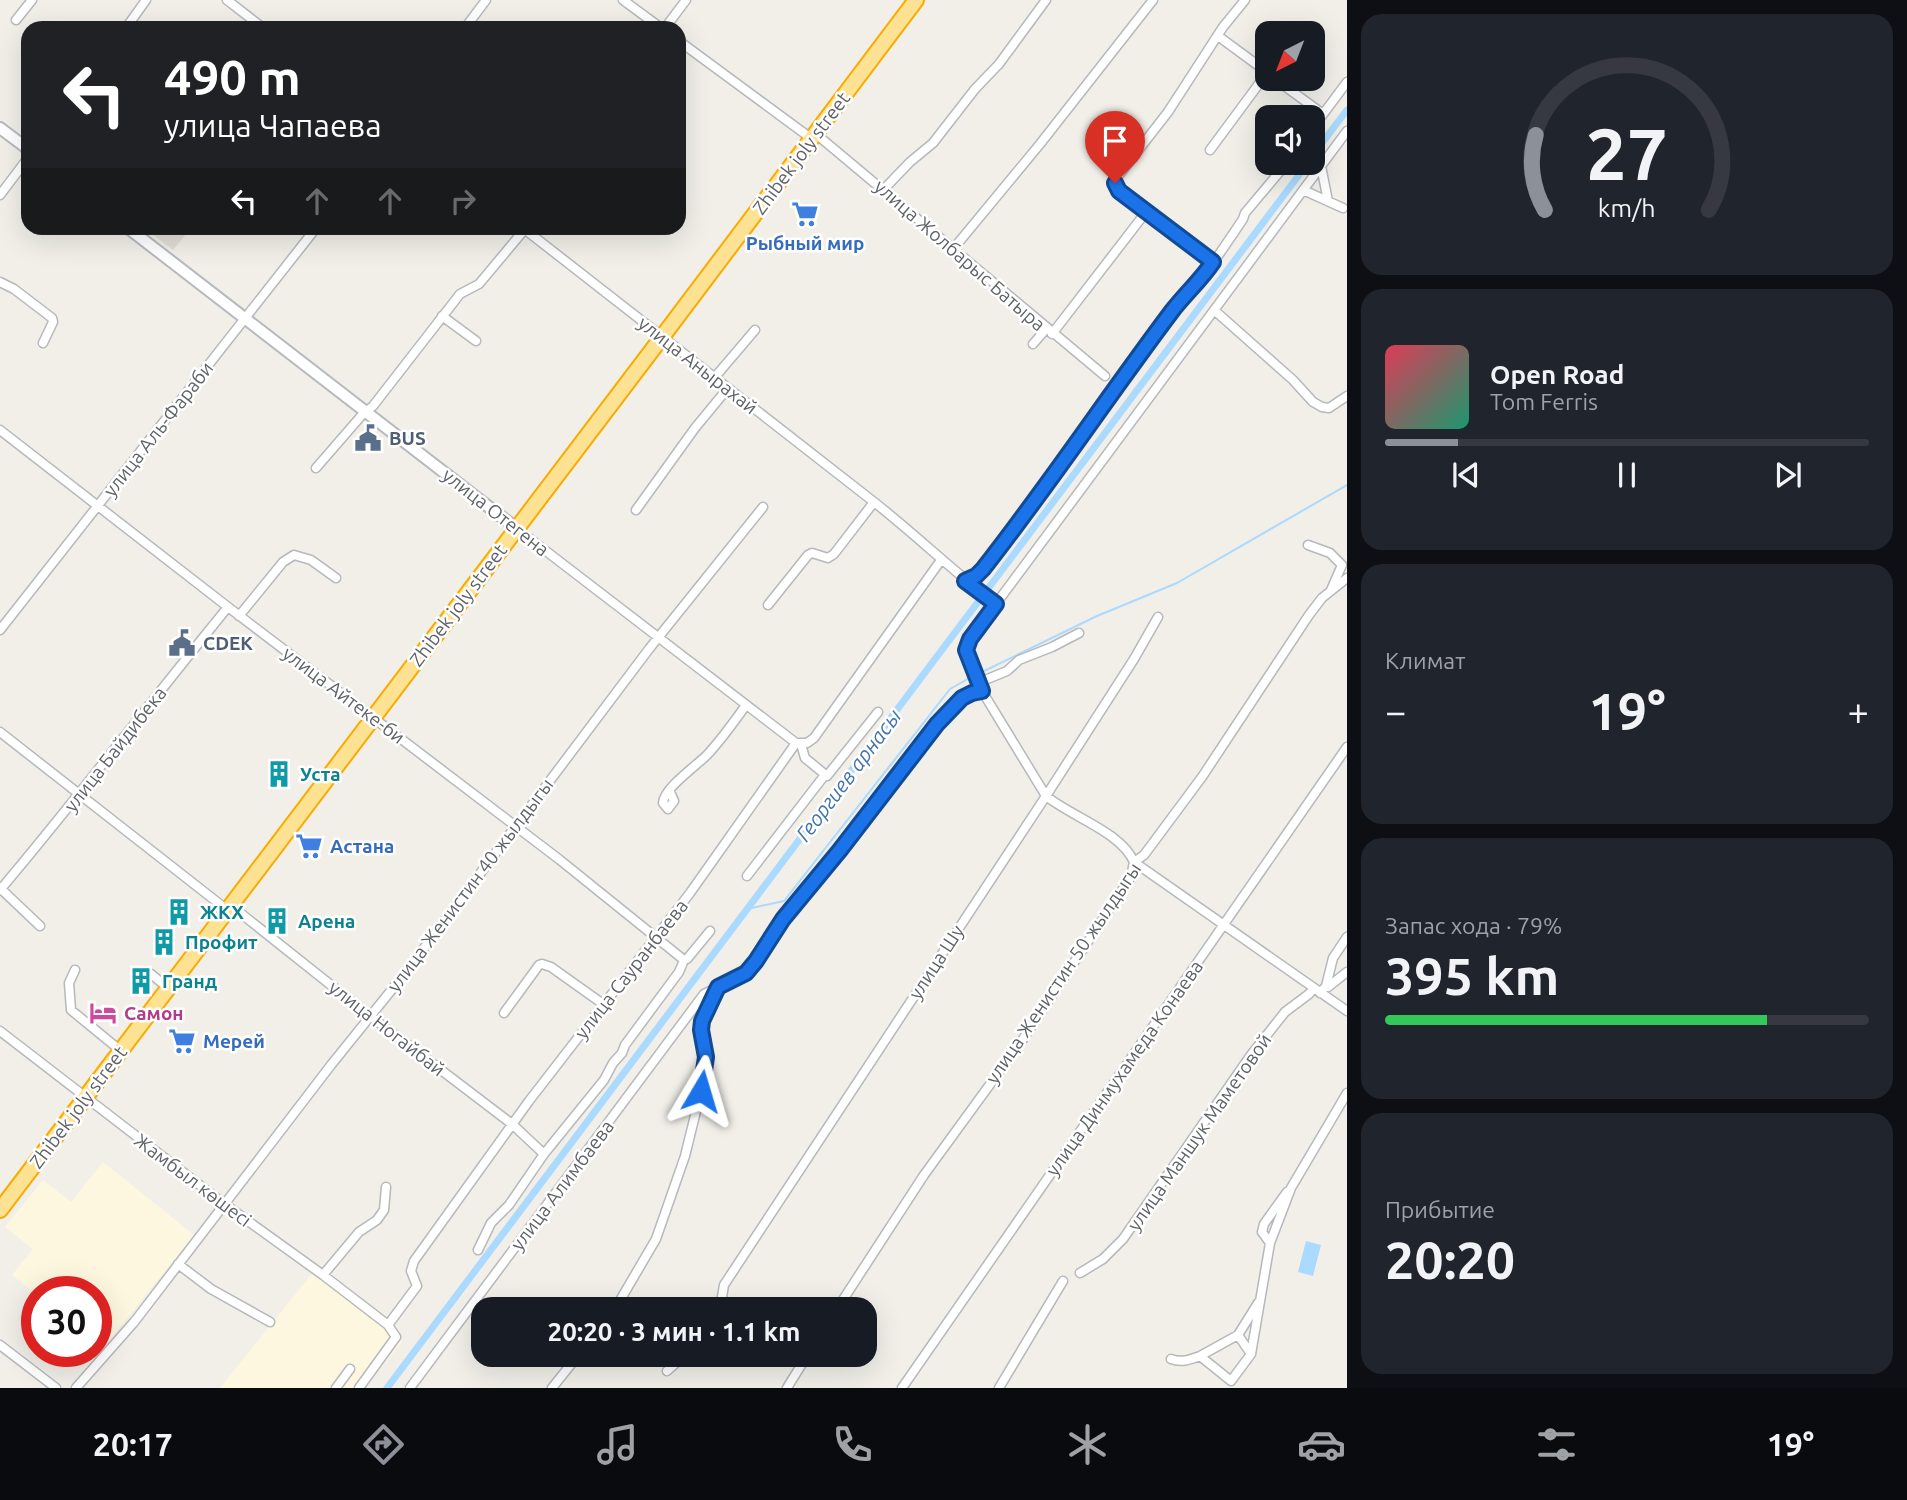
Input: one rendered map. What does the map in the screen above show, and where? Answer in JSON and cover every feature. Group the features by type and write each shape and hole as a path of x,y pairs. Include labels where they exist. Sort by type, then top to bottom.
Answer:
{"highway":[{"name":"Zhibek joly street","path":"0,1210 227,906 916,0"}],"main road":[{"path":"0,128 21,144"},
{"name":"улица Отегена","path":"137,235 516,528"}],"street":[{"path":"16,20 32,0"},
{"path":"131,21 146,0"},
{"path":"227,0 254,21"},
{"path":"471,21 486,0"},
{"path":"623,0 653,21"},
{"path":"669,21 686,0"},
{"path":"884,189 933,143 975,89 999,64 1046,0"},
{"path":"954,248 1153,0"},
{"path":"1213,262 1119,191 1115,183 1116,176 1168,112 1245,0"},
{"path":"1218,36 1255,64"},
{"name":"улица Жолбарыс Батыра","path":"686,46 884,189 1105,376"},
{"path":"1325,111 1347,82"},
{"path":"1210,150 1255,89"},
{"path":"1291,91 1311,105"},
{"path":"1325,161 1347,131"},
{"path":"0,195 21,167"},
{"path":"968,583 983,569 1063,464 1071,449 1174,309 1213,262 1245,212 1277,175"},
{"path":"1314,175 970,639 966,650 981,687 1046,796 1114,839 1129,851 1134,862 1347,1011"},
{"path":"1323,175 1328,201"},
{"path":"1303,190 1343,208"},
{"path":"1033,344 1049,331 1146,212"},
{"name":"улица Аль-Фараби","path":"0,630 310,235"},
{"path":"316,468 367,411 460,295 479,284 518,235"},
{"name":"улица Анырахай","path":"533,235 874,502 996,604"},
{"path":"0,282 14,289 52,318 53,323 43,343"},
{"path":"1214,310 1293,380 1313,402 1329,408 1347,396"},
{"path":"442,316 476,341"},
{"path":"715,377 755,330"},
{"path":"636,510 695,428 729,388"},
{"name":"улица Айтеке-би","path":"0,431 684,960"},
{"path":"768,604 808,555 818,553 828,558 835,554 874,502"},
{"name":"улица Женистин 40 жылдыгы","path":"76,1388 135,1321 223,1203 406,972 657,638 763,507"},
{"name":"улица Отегена","path":"516,528 798,744 805,758 824,776"},
{"path":"1308,545 1330,553 1342,565 1331,590"},
{"path":"239,616 283,562 294,555 311,560 336,578"},
{"name":"улица Сауранбаева","path":"359,1388 396,1338 388,1325 417,1286 418,1283 411,1272 414,1261 512,1124 698,881 798,744 814,737 941,560"},
{"name":"улица Женистин 50 жылдыгы","path":"845,1297 924,1175 1023,1039 1131,877 1134,862 1144,855 1202,777 1309,615 1331,590 1340,586 1347,578"},
{"name":"улица Байдибека","path":"0,890 228,607"},
{"name":"улица Шу","path":"722,1297 724,1285 1046,796 1158,617"},
{"name":"улица Алимбаева","path":"410,1388 704,994 746,973 783,919 937,724 962,698 1007,671 1019,660 1079,633"},
{"path":"670,792 680,778 707,755 746,705"},
{"path":"747,876 824,776 830,773 878,712"},
{"name":"улица Ногайбай","path":"0,732 512,1124 544,1154"},
{"name":"улица Динмухамеда Конаева","path":"902,1388 1347,747"},
{"path":"0,890 40,926"},
{"path":"478,1250 491,1223 509,1205 544,1154 604,1080 625,1045 679,972 684,960 710,931"},
{"path":"1317,990 1326,986 1334,958 1347,937"},
{"path":"504,1013 542,964 603,1004"},
{"path":"75,970 69,984 69,1006 121,1051"},
{"name":"улица Маншук Маметовой","path":"1080,1273 1103,1259 1123,1239 1251,1055 1285,1012 1309,994 1347,972"},
{"path":"151,974 168,988"},
{"path":"622,1297 656,1239 685,1156 701,1091 706,1057 702,1021 718,987"},
{"name":"Жамбыл көшесі","path":"0,1031 223,1203 388,1325"},
{"path":"1270,1242 1262,1232 1264,1224 1291,1188 1347,1094"},
{"path":"323,1275 359,1232 377,1220 384,1210 386,1187"},
{"path":"1230,1388 1251,1354 1270,1242 1291,1188"},
{"path":"178,1264 211,1289 270,1322"},
{"path":"999,1388 1063,1281"},
{"path":"1171,1359 1178,1362 1200,1356 1238,1335 1260,1301"},
{"path":"1238,1335 1251,1354"},
{"path":"0,1345 56,1388"},
{"path":"1200,1356 1231,1381 1235,1378"},
{"path":"552,1388 571,1367"},
{"path":"667,1371 671,1367"},
{"path":"787,1388 800,1367"},
{"path":"336,1388 350,1369"}],"shaded area":[{"path":"153,235 185,235 173,250"},
{"path":"103,1162 194,1235 112,1337 112,1276 21,1276 21,1282 12,1275 33,1249 5,1227 43,1180 71,1202"},
{"path":"317,1273 402,1342 364,1388 220,1388 311,1275"}],"water":[{"path":"1306,1241 1321,1245 1313,1276 1298,1272"}],"waterway":[{"name":"Георгиев арнасы","path":"1325,139 1347,110"},
{"name":"Георгиев арнасы","path":"387,1388 1299,175"},
{"path":"978,674 1097,616 1177,583 1347,485"},
{"path":"747,909 784,901 950,689 973,676"}],"place":[{"name":"Рыбный мир","path":"805,214"},
{"name":"BUS","path":"368,438"},
{"name":"CDEK","path":"182,643"},
{"name":"Уста","path":"279,774"},
{"name":"Астана","path":"309,846"},
{"name":"ЖКХ","path":"179,912"},
{"name":"Арена","path":"277,921"},
{"name":"Профит","path":"164,942"},
{"name":"Гранд","path":"141,981"},
{"name":"Самон","path":"103,1013"},
{"name":"Мерей","path":"182,1041"}],"route":[{"path":"701,1091 706,1057 702,1021 718,987 746,973 756,961 783,919 937,724 962,698 982,691 966,650 970,639 996,604 965,581 983,569 1028,512 1063,464 1079,436 1174,309 1213,262 1119,191 1115,183"}]}
